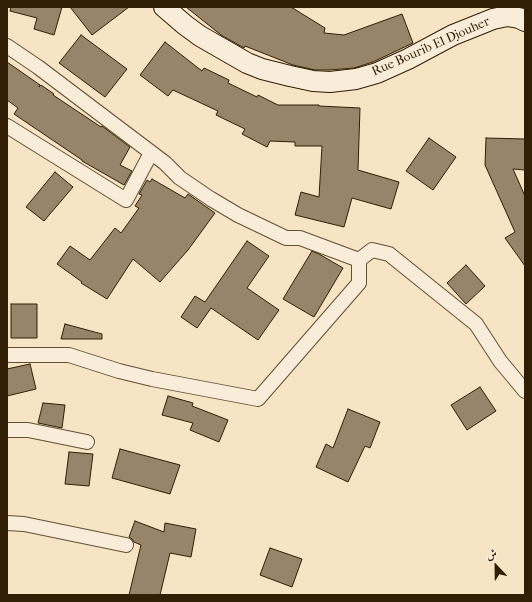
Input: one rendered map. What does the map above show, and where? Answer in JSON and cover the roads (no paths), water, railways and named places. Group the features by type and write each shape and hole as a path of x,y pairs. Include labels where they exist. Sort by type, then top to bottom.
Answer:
{"main road":[{"name":"Rue Bourib El Djouher","path":"164,7 185,26 200,36 252,65 262,69 312,81 330,82 356,79 377,73 454,35 493,19 507,16 519,18 525,21"}],"street":[{"path":"7,46 38,67 165,163 180,178 211,199 238,215 286,238 300,238 359,260"},
{"path":"7,126 126,200 151,153"},
{"path":"359,260 372,250 389,254 476,324 500,361 525,391"},
{"path":"7,355 69,355 119,371 152,379 258,399 359,283 359,260"},
{"path":"7,430 28,430 87,442"},
{"path":"7,523 24,524 126,545"}]}
